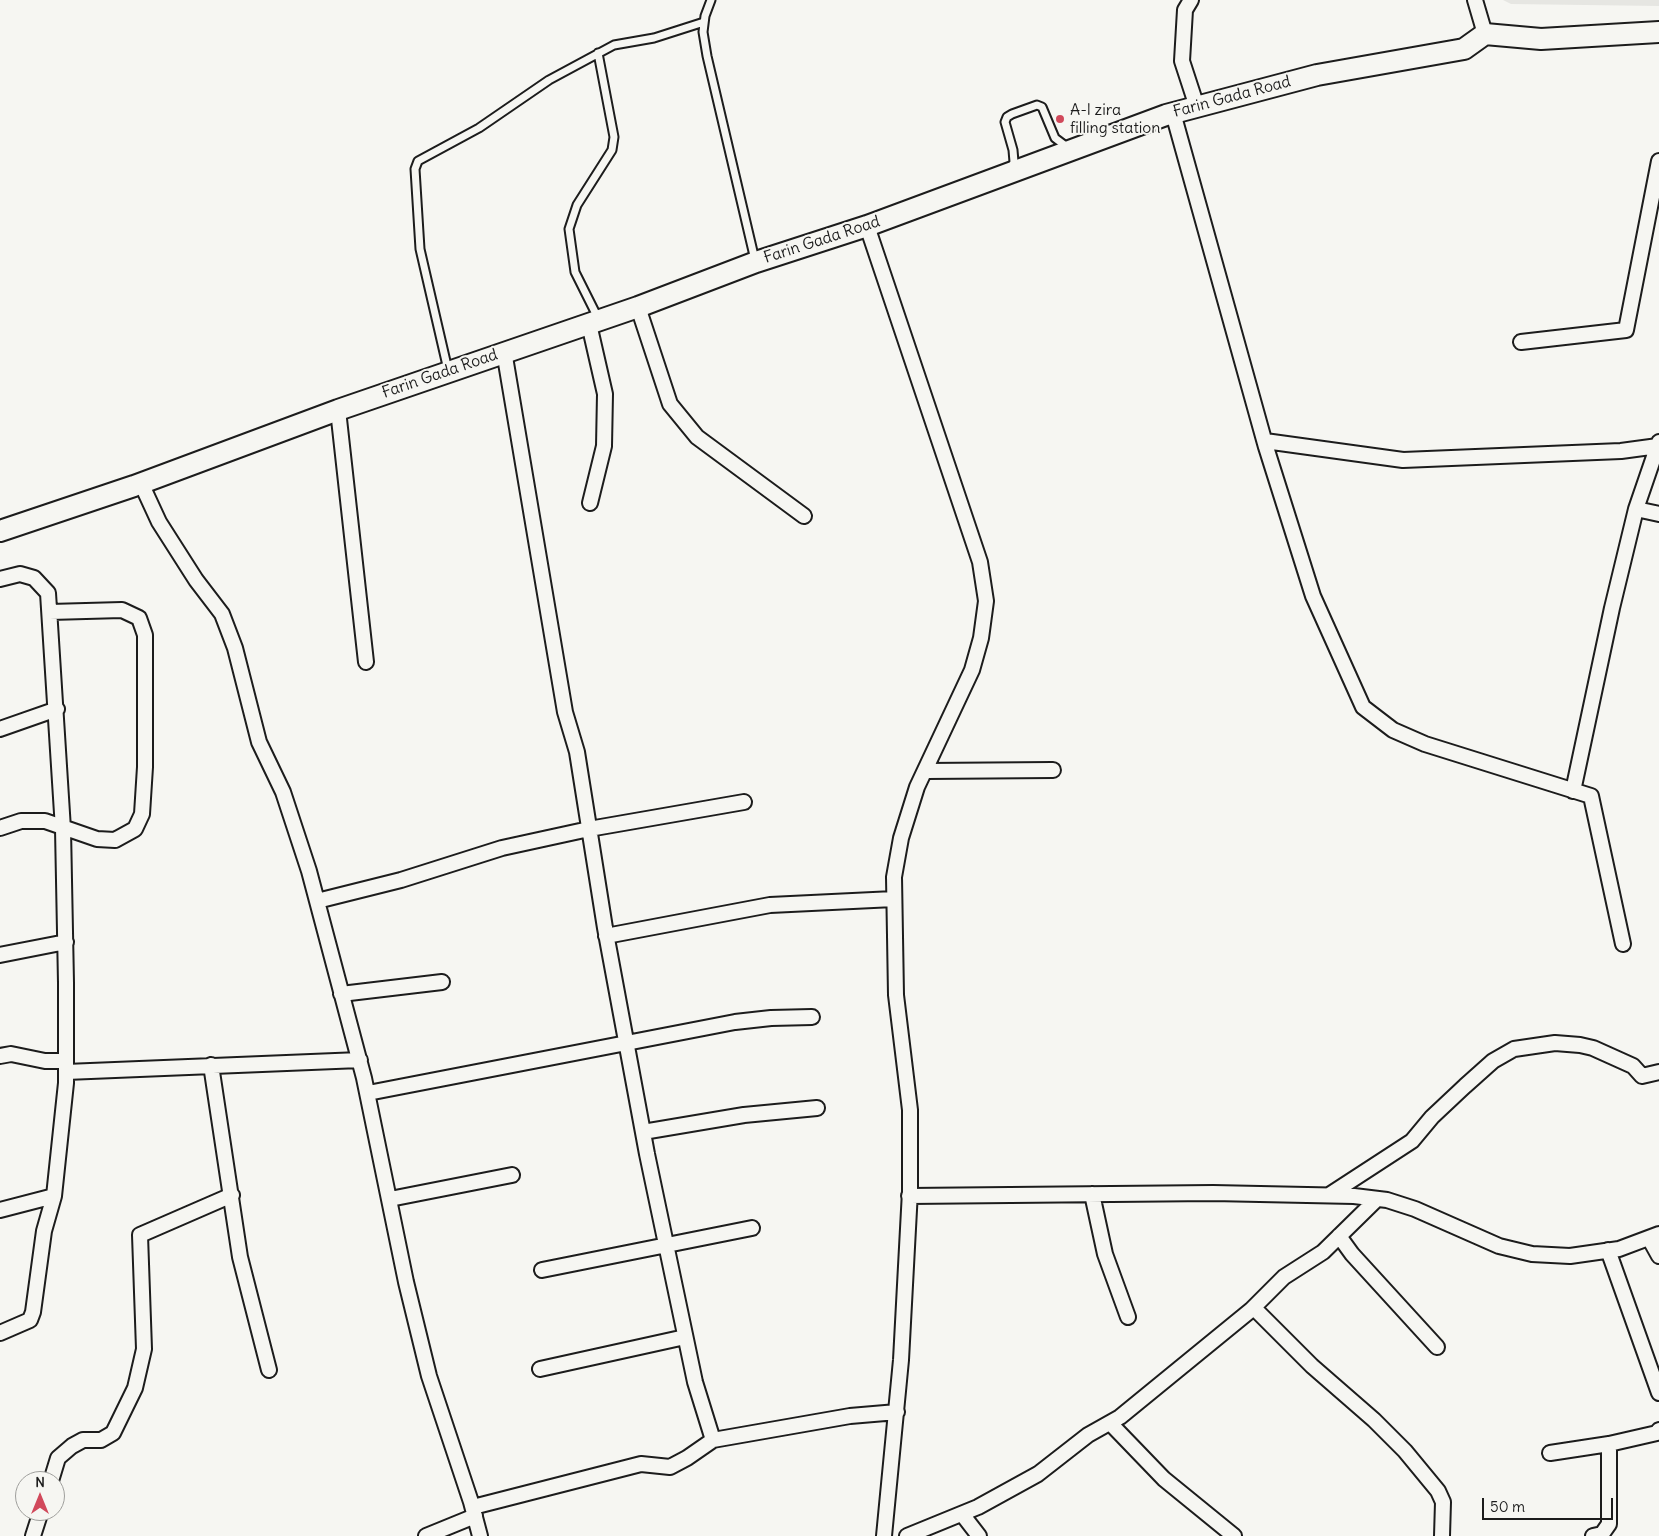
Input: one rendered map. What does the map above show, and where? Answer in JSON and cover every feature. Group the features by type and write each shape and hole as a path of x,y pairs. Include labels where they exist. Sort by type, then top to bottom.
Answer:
{"main road":[{"path":"1484,34 1541,39 1659,32"},
{"name":"Farin Gada Road","path":"0,530 141,483 504,351 638,307 756,262 867,226 1070,149 1174,113 1317,75 1464,49 1484,34"}],"street":[{"path":"1191,0 1185,10 1182,61 1197,107"},
{"path":"1475,0 1484,34"},
{"path":"1174,113 1265,441 1313,596 1363,707 1393,730 1425,744 1591,796 1623,944"},
{"path":"1521,342 1626,330 1659,161"},
{"path":"867,226 980,562 986,601 981,638 972,670 917,787 900,838 894,877 896,994 910,1110 910,1196 897,1412 884,1536"},
{"path":"638,307 670,404 697,437 760,481 804,516"},
{"path":"590,503 604,446 604,394 594,322"},
{"path":"504,351 565,712 577,752 606,936 643,1132 695,1382 713,1440"},
{"path":"338,410 366,662"},
{"path":"1265,441 1403,460 1621,451 1659,444"},
{"path":"1573,791 1612,608 1636,508 1659,444"},
{"path":"141,483 159,522 196,580 222,614 236,648 259,742 282,792 317,900 368,1093 406,1282 429,1376 474,1512 480,1536"},
{"path":"1636,508 1659,514"},
{"path":"0,578 20,574 34,578 48,593 57,709 66,942 66,1067 54,1196 44,1231 30,1320 0,1333"},
{"path":"0,828 21,821 45,820 63,829 97,839 115,840 135,829 142,814 145,767 145,635 139,618 122,610 50,612"},
{"path":"0,728 57,709"},
{"path":"926,771 1053,770"},
{"path":"317,900 401,880 502,848 589,829 744,802"},
{"path":"606,936 770,906 894,899"},
{"path":"0,955 66,942"},
{"path":"341,994 442,982"},
{"path":"368,1093 735,1022 771,1018 812,1017"},
{"path":"1329,1195 1412,1141 1432,1117 1465,1086 1493,1062 1514,1049 1555,1043 1580,1045 1593,1048 1633,1066 1642,1076 1659,1072"},
{"path":"0,1056 11,1054 66,1067 360,1060"},
{"path":"211,1065 240,1257 269,1370"},
{"path":"643,1132 736,1116 817,1108"},
{"path":"390,1199 512,1175"},
{"path":"910,1196 1213,1193 1329,1195 1377,1199 1415,1209 1499,1246 1532,1254 1570,1256 1608,1250 1654,1236 1659,1256"},
{"path":"1092,1194 1104,1254 1128,1317"},
{"path":"54,1471 58,1458 72,1446 83,1440 101,1440 113,1433 135,1388 144,1349 140,1235 232,1195"},
{"path":"0,1210 54,1196"},
{"path":"907,1536 962,1514 1038,1474 1088,1435 1110,1423 1175,1374 1254,1308 1284,1278 1323,1252 1377,1199"},
{"path":"542,1270 752,1228"},
{"path":"1339,1236 1352,1254 1437,1347"},
{"path":"1608,1250 1659,1393"},
{"path":"1254,1308 1312,1366 1374,1420 1405,1452 1438,1491 1443,1502 1442,1536"},
{"path":"540,1368 685,1337"},
{"path":"426,1536 474,1512 641,1464 670,1467 713,1440 850,1416 897,1412"},
{"path":"1110,1423 1164,1479 1234,1536"},
{"path":"1550,1453 1609,1444 1657,1433 1659,1430"},
{"path":"1593,1536 1602,1534 1610,1524 1609,1444"},
{"path":"962,1514 979,1536"},
{"path":"33,1536 38,1521"}],"lane":[{"path":"711,0 704,22 707,56 756,262"},
{"path":"448,371 420,249 415,169 418,161 479,128 549,80 614,45 654,38 704,22"},
{"path":"594,322 575,272 569,229 576,205 612,150 614,137 598,53"},
{"path":"1010,172 1014,162 1013,150 1005,122 1007,117 1012,114 1037,105 1042,108 1055,138 1060,144 1070,149"}],"shaded area":[{"path":"1503,0 1659,0 1659,6 1511,4"}],"place":[{"name":"A-l zira filling station","path":"1060,119"}]}
